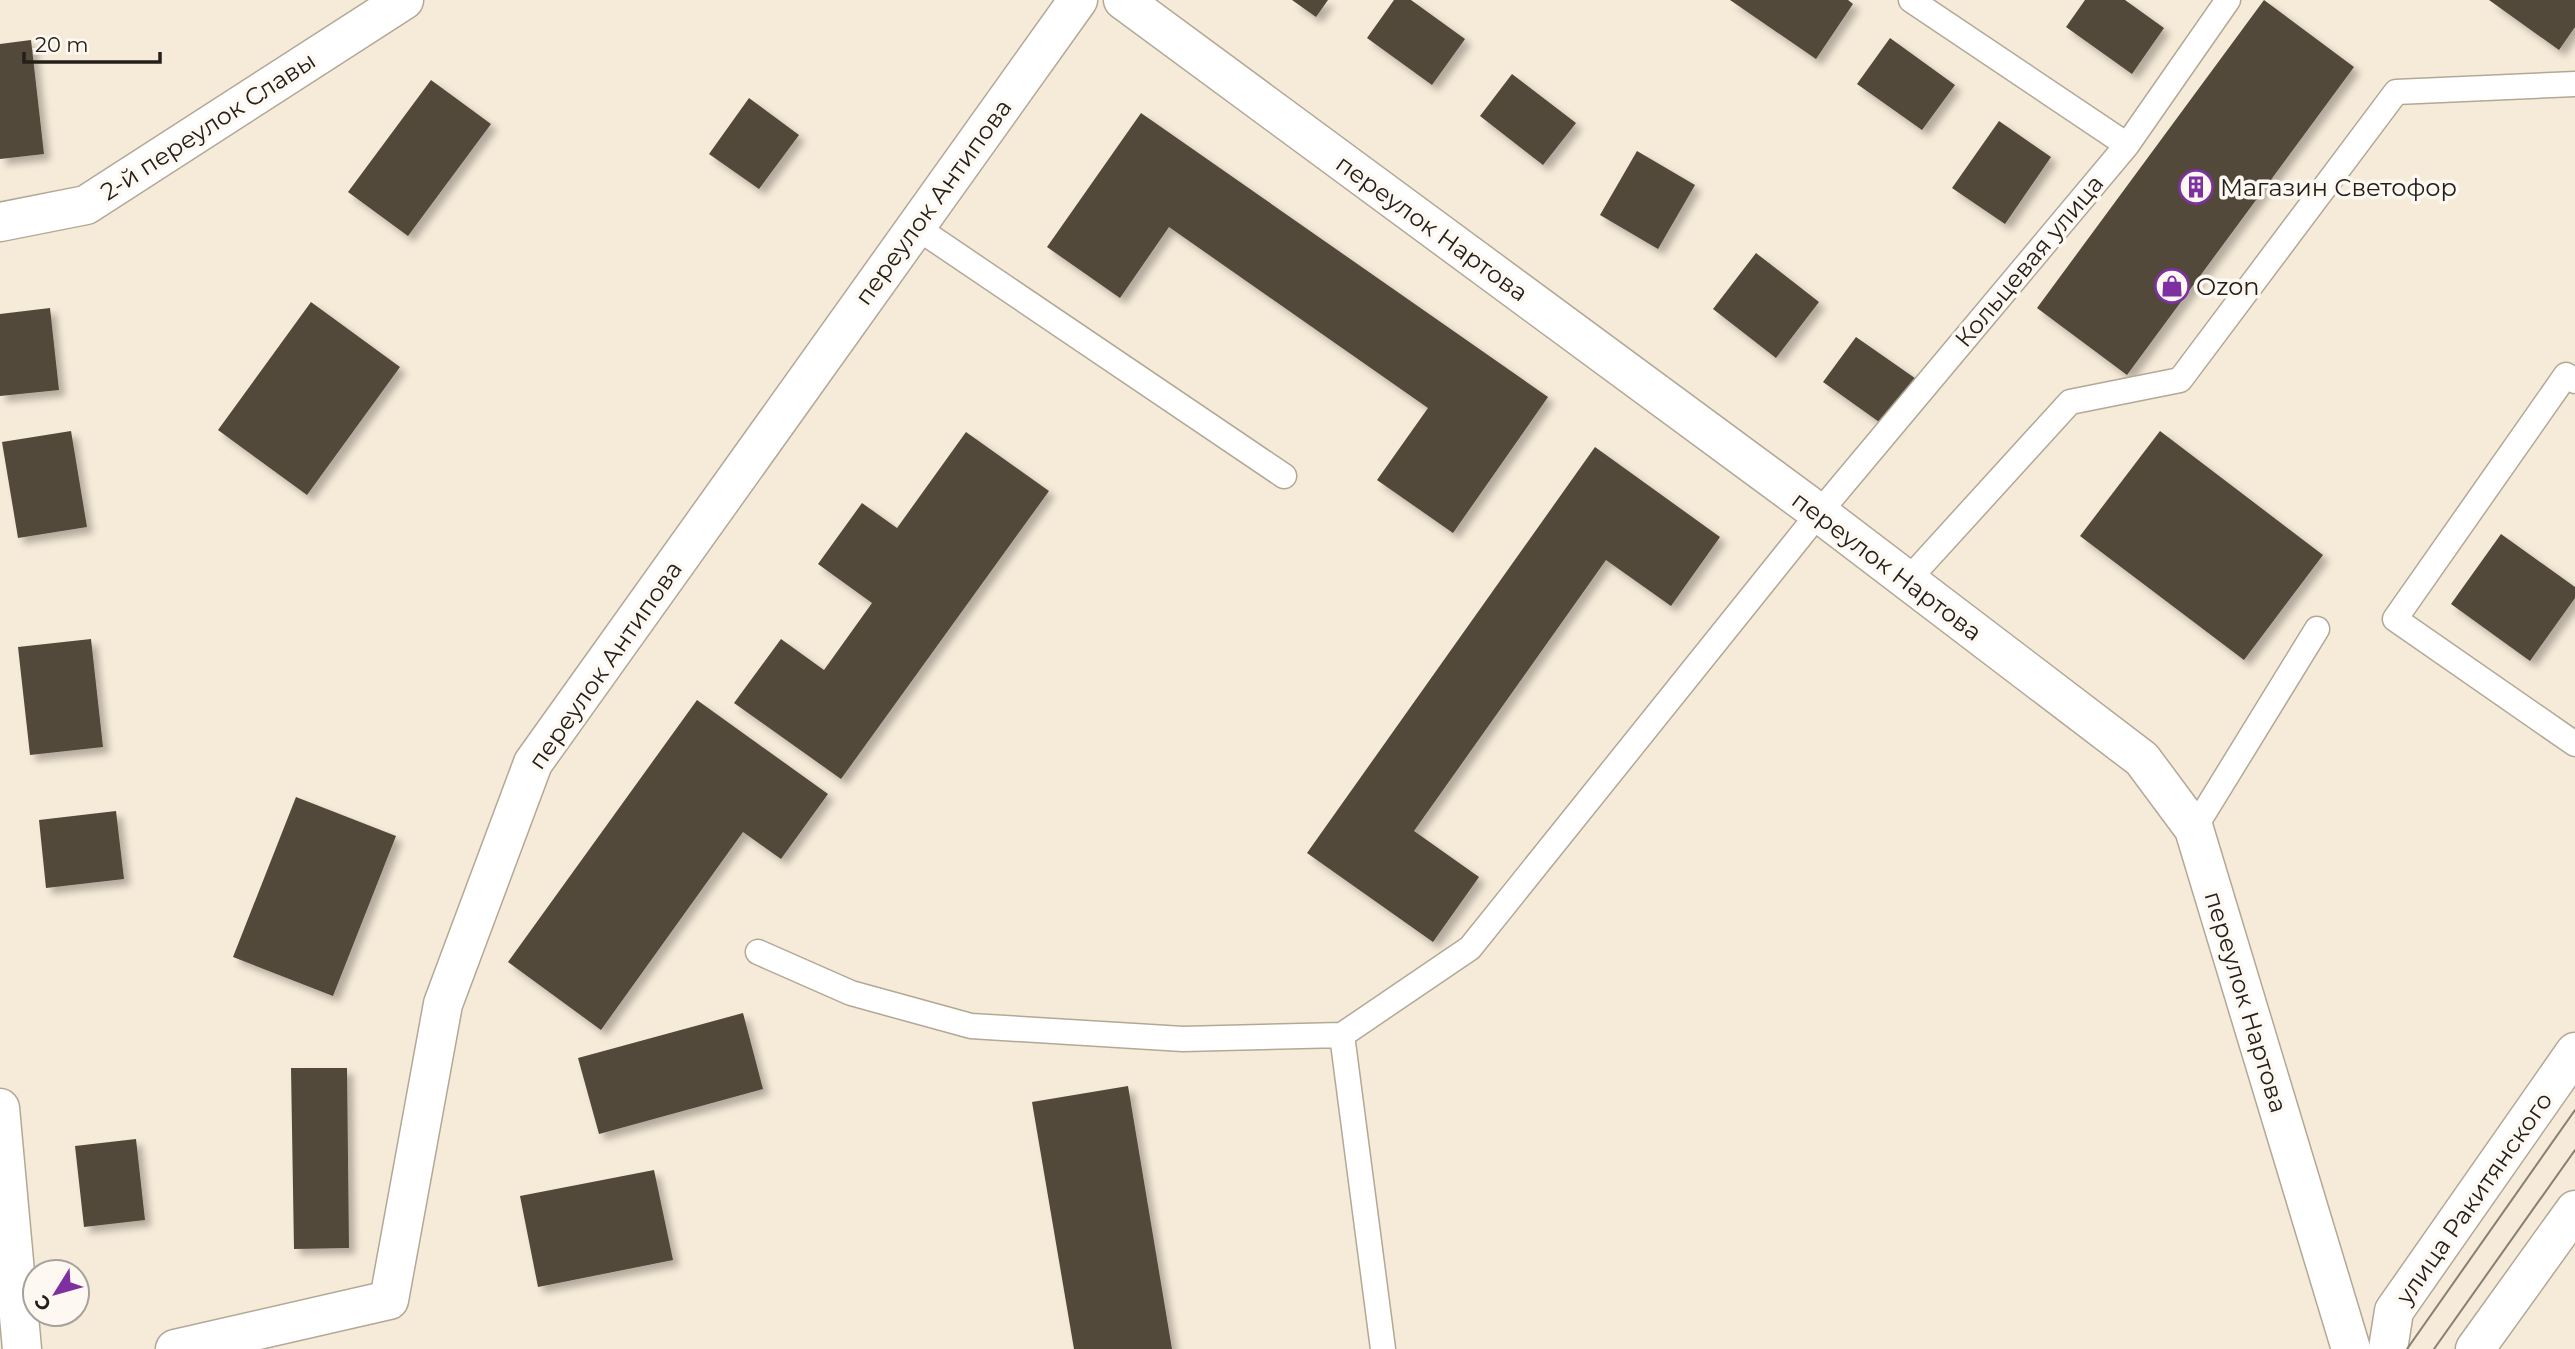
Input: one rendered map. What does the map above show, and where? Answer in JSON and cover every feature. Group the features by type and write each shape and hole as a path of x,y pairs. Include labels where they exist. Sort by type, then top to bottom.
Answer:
{"street":[{"name":"2-й переулок Славы","path":"0,222 86,205 404,0"},
{"name":"переулок Антипова","path":"175,1349 389,1300 443,1004 533,763 1078,0"},
{"name":"переулок Нартова","path":"1123,0 1819,513 2142,760 2194,829 2351,1349"},
{"name":"улица Ракитянского","path":"2388,1349 2395,1311 2575,1052"},
{"path":"0,1108 22,1349"},
{"path":"2476,1349 2575,1210"}],"lane":[{"path":"1911,0 2126,145"},
{"name":"Кольцевая улица","path":"1342,1035 1470,948 1819,513 2126,145 2228,0"},
{"path":"1907,580 2070,402 2180,380 2396,92 2575,84"},
{"path":"916,227 1284,476"},
{"path":"2575,381 2566,375 2395,619 2575,744"},
{"path":"2194,829 2317,629"},
{"path":"758,952 851,993 971,1026 1183,1039 1342,1035 1382,1349"}],"building":[{"path":"1292,0 1328,0 1316,17"},
{"path":"1394,0 1411,0 1465,39 1432,85 1367,38"},
{"path":"1730,0 1848,0 1853,4 1816,59"},
{"path":"2085,0 2125,0 2164,28 2132,74 2066,27"},
{"name":"Магазин Светофор","path":"2264,0 2354,67 2127,375 2037,308"},
{"path":"2489,0 2575,0 2575,27 2559,50"},
{"path":"1890,38 1955,85 1922,130 1857,84"},
{"path":"31,40 44,154 0,159 0,44"},
{"path":"1512,74 1576,123 1543,165 1480,116"},
{"path":"431,80 491,124 408,236 348,192"},
{"path":"749,98 799,135 759,189 709,154"},
{"path":"1141,113 1548,397 1453,533 1377,480 1428,408 1169,227 1120,298 1047,247"},
{"path":"1999,121 2051,157 2005,224 1952,188"},
{"path":"1637,151 1695,185 1658,249 1600,215"},
{"path":"1756,253 1819,302 1776,358 1713,309"},
{"path":"311,302 400,367 307,495 218,430"},
{"path":"50,308 59,390 0,396 0,314"},
{"path":"1856,337 1922,383 1889,429 1823,382"},
{"path":"71,431 87,527 18,538 2,442"},
{"path":"2160,431 2323,555 2244,660 2080,536"},
{"path":"966,432 1049,491 841,779 734,703 781,639 824,670 872,603 818,564 862,503 897,528"},
{"path":"1595,447 1720,537 1671,606 1606,560 1414,831 1479,877 1433,942 1307,853"},
{"path":"2501,534 2575,587 2575,598 2530,661 2451,604"},
{"path":"91,639 103,747 30,755 18,647"},
{"path":"697,700 828,794 781,859 743,832 601,1030 508,962"},
{"path":"296,797 396,836 333,996 233,957"},
{"path":"116,811 124,879 46,888 39,820"},
{"path":"743,1013 763,1089 599,1134 578,1058"},
{"path":"291,1068 347,1068 349,1248 294,1249"},
{"path":"1128,1086 1172,1349 1074,1349 1032,1102"},
{"path":"136,1139 145,1220 84,1227 75,1146"},
{"path":"654,1170 673,1260 538,1287 520,1196"}],"tram line":[{"path":"2407,1349 2575,1110"},
{"path":"2434,1349 2575,1150"}],"place":[{"name":"Магазин Светофор","path":"2196,187"},
{"name":"Ozon","path":"2172,286"}]}
